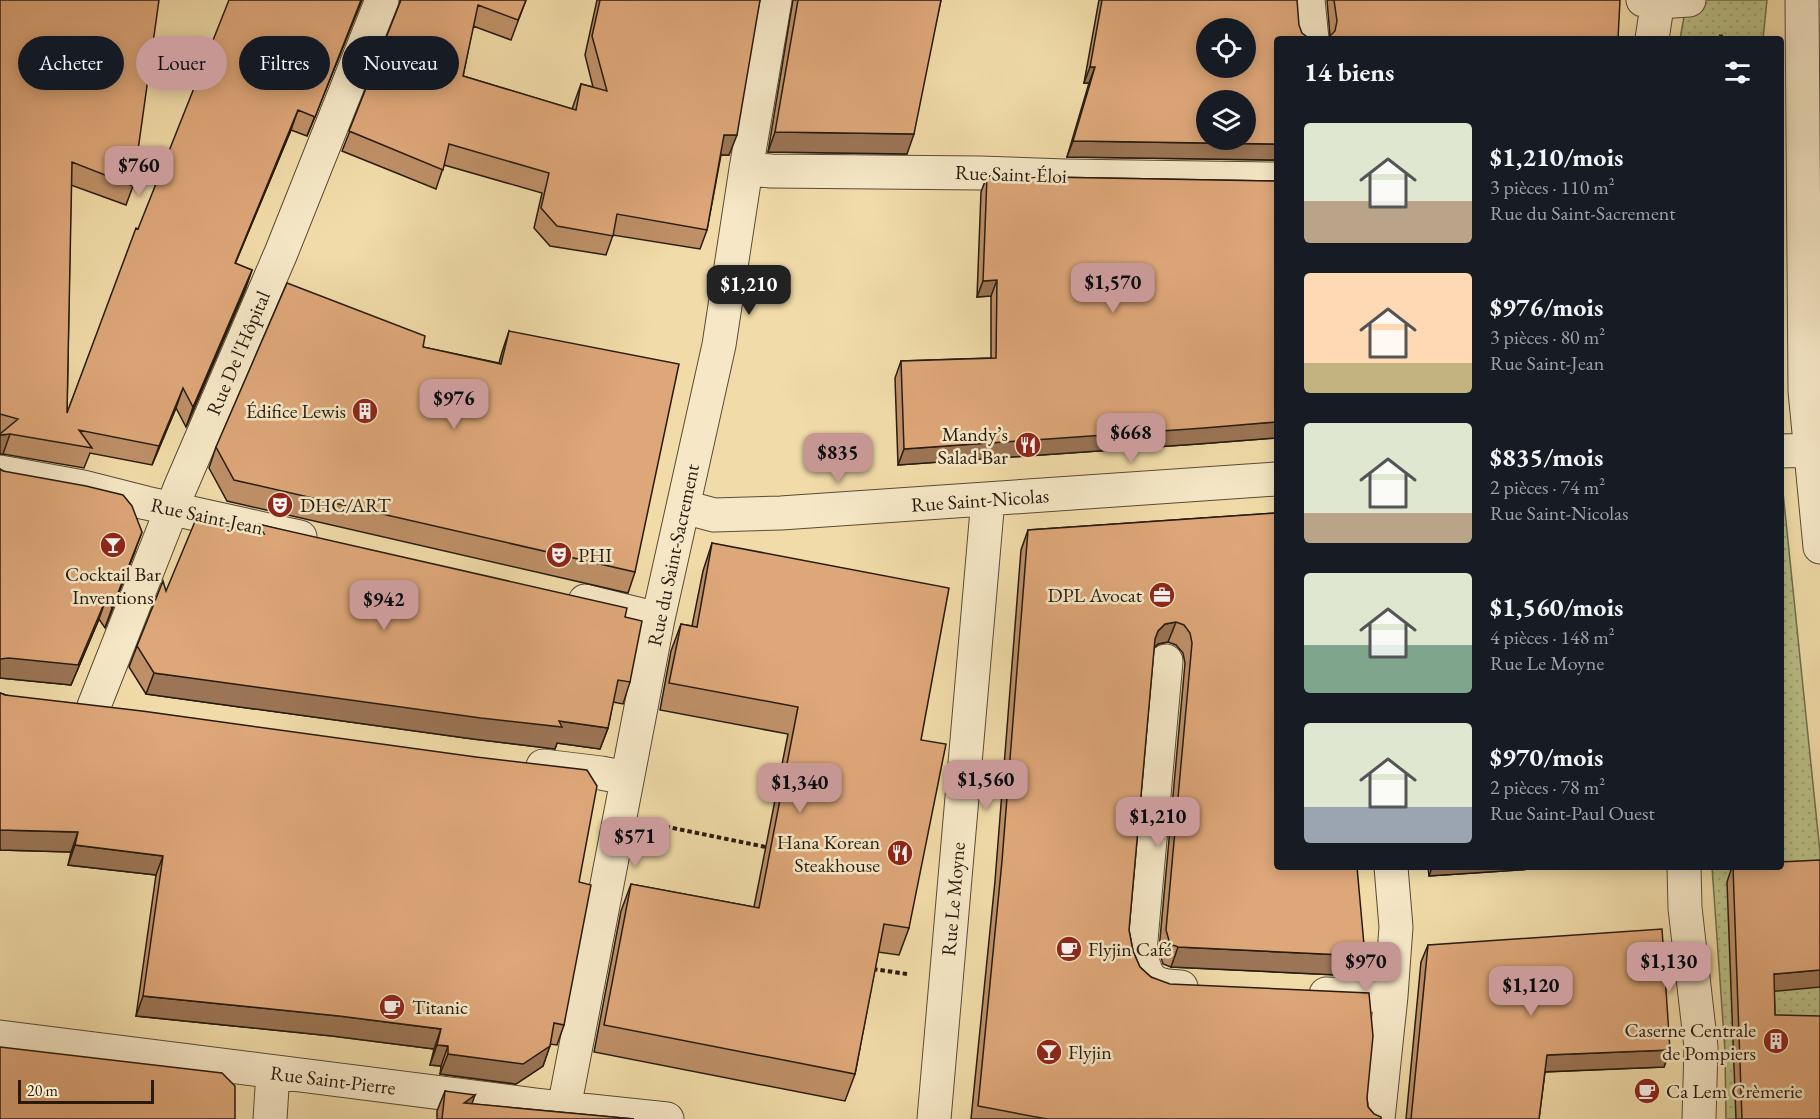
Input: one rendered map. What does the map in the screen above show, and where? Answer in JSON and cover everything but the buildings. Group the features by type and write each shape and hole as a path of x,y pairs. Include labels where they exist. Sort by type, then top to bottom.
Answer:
{"street":[{"name":"Rue De l'Hôpital","path":"94,706 172,508 281,252 382,0"},
{"name":"Rue du Saint-Sacrement","path":"564,1108 658,619 718,345 775,0"},
{"path":"1308,0 1312,36"},
{"path":"1653,36 1662,0"},
{"path":"1802,0 1804,451 1820,547"},
{"name":"Rue Saint-Éloi","path":"746,169 980,172 1274,180"},
{"name":"Rue Saint-Jean","path":"0,472 83,487 333,544"},
{"name":"Rue Saint-Nicolas","path":"684,507 714,515 781,513 1274,479"},
{"name":"Rue Le Moyne","path":"934,1119 988,499"},
{"path":"562,596 658,619"},
{"path":"1166,661 1140,951 1145,974 1155,983 1215,989"},
{"path":"518,763 601,772 626,778"},
{"path":"1378,1119 1396,927 1391,870"},
{"path":"1684,870 1685,908 1701,1047 1699,1119"},
{"path":"1296,993 1391,996"},
{"name":"Rue Saint-Pierre","path":"0,1037 667,1119"},
{"path":"270,1119 273,1072"}],"path":[{"path":"654,825 766,847"},
{"path":"871,968 910,974"}],"green space":[{"path":"1687,0 1767,0 1763,36 1681,36"},
{"name":"Caserne Centrale de Pompiers","path":"1784,502 1820,852 1820,1119 1726,1119 1725,1051 1712,870 1784,870"}],"place":[{"name":"Édifice Lewis","path":"365,411"},
{"name":"Mandy’s Salad Bar","path":"1028,445"},
{"name":"DHC/ART","path":"280,505"},
{"name":"Cocktail Bar Inventions","path":"113,545"},
{"name":"PHI","path":"559,555"},
{"name":"DPL Avocat","path":"1162,595"},
{"name":"Hana Korean Steakhouse","path":"900,853"},
{"name":"Flyjin Café","path":"1069,949"},
{"name":"Titanic","path":"392,1007"},
{"name":"Caserne Centrale de Pompiers","path":"1776,1041"},
{"name":"Flyjin","path":"1049,1052"},
{"name":"Ca Lem Crèmerie","path":"1647,1091"}]}
